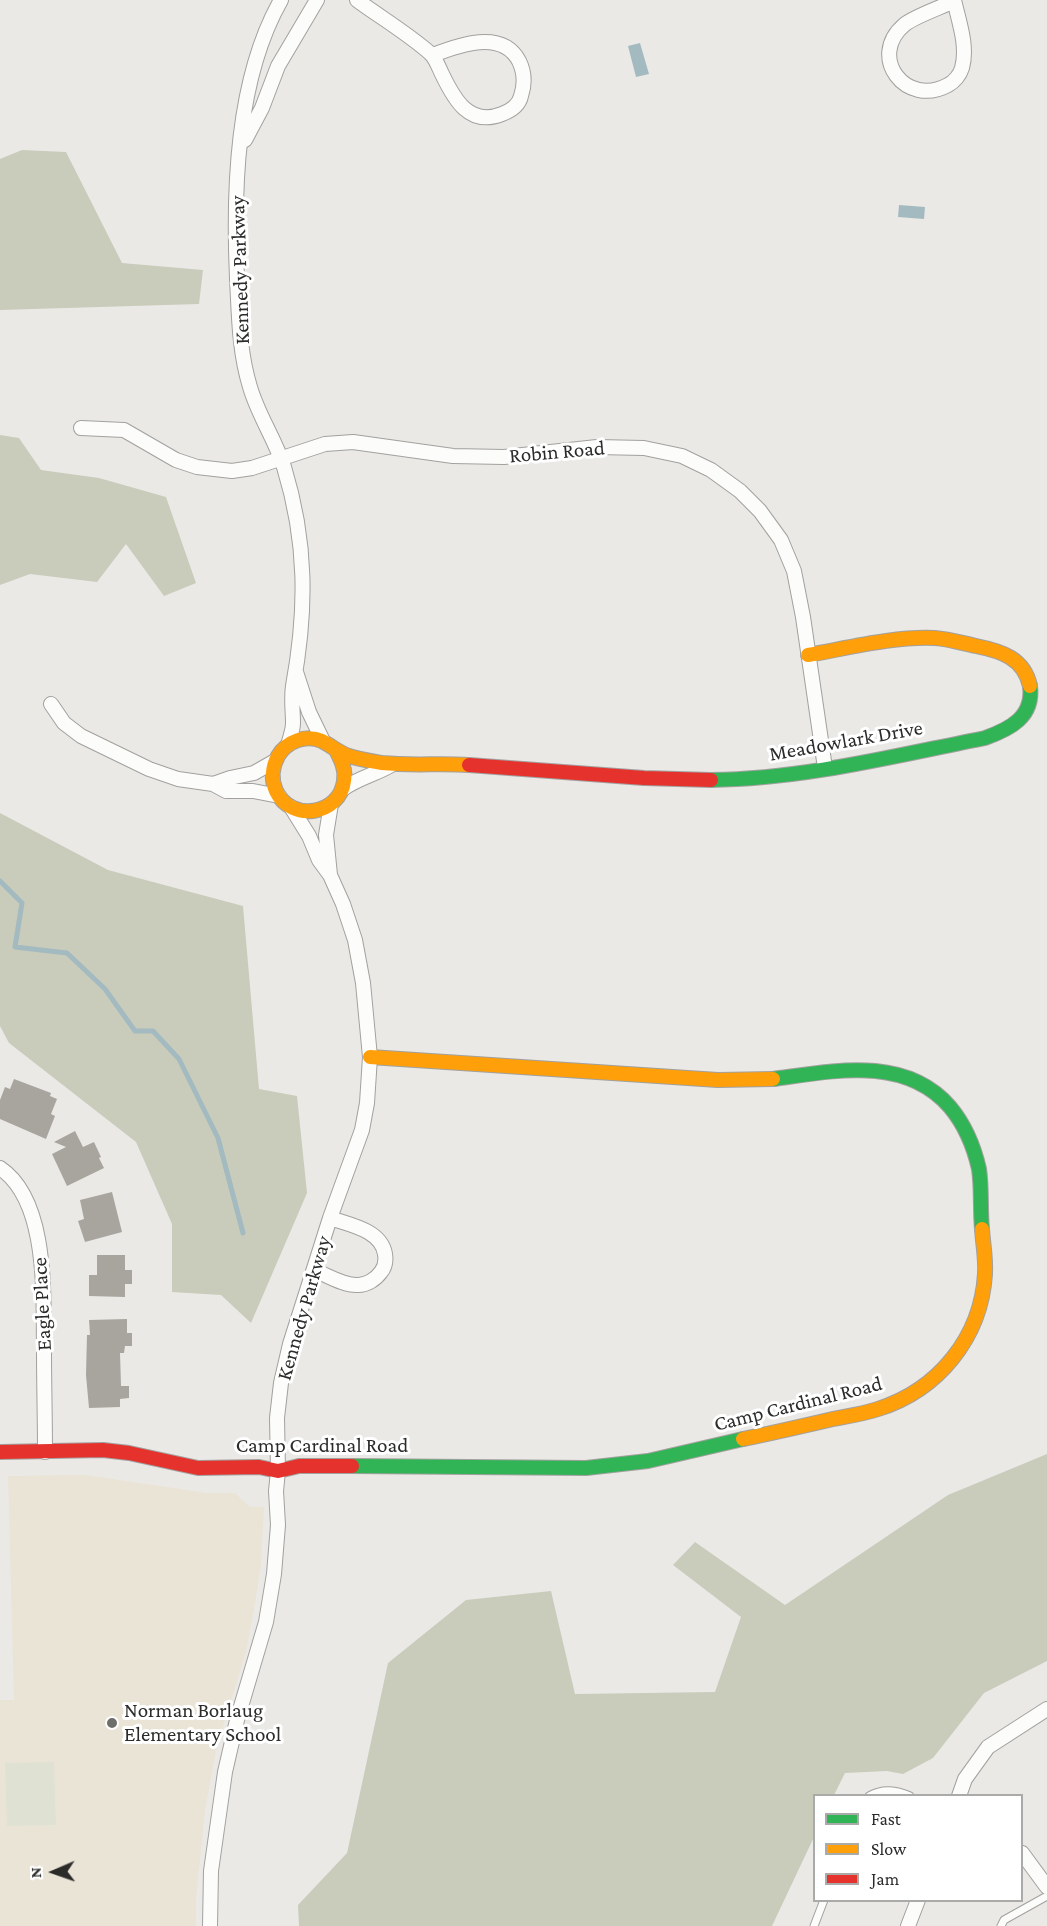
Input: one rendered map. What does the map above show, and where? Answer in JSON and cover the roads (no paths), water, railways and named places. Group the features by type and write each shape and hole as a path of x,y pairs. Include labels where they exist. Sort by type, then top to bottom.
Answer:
{"street":[{"name":"Kennedy Parkway","path":"281,0 255,62 244,107 235,227 238,330 250,388 281,459 299,531 303,572 303,608 292,689 293,725 288,745"},
{"name":"Kennedy Parkway","path":"241,147 262,108 278,66 317,0"},
{"path":"357,0 433,56 452,95 462,107 475,116 492,118 507,112 520,102 524,87 523,69 516,55 505,46 485,41 433,56"},
{"path":"954,1 964,54 962,70 953,82 940,89 925,92 911,88 898,80 890,65 889,50 894,36 905,24 954,1"},
{"name":"Robin Road","path":"81,428 124,430 176,459 197,467 214,470 252,468 325,444 353,442 453,456 504,458 597,447 644,448 682,456 711,470 740,491 760,511 781,540 794,571 825,768"},
{"name":"Meadowlark Drive","path":"336,750 362,759 393,764 455,764 685,781 777,776 985,738 1009,730 1024,717 1031,698 1030,680 1021,662 1004,652 934,638 889,642 808,655"},
{"name":"Kennedy Parkway","path":"296,672 309,712 323,741"},
{"path":"51,704 64,723 81,736 148,769 178,779 213,784 226,791 254,790 279,796"},
{"path":"304,738 323,741 336,750 342,759 346,770 343,789 331,804 320,810 307,812 291,807 279,796 272,779 275,761 284,748 304,738"},
{"path":"213,784 230,777 254,773 275,761"},
{"name":"Meadowlark Drive","path":"343,789 354,781 384,770 393,764"},
{"name":"Kennedy Parkway","path":"330,875 330,855 326,841 331,804"},
{"name":"Kennedy Parkway","path":"210,1926 212,1870 225,1772 237,1720 266,1622 274,1574 278,1525 277,1418 281,1383 290,1344 330,1218 362,1130 367,1103 370,1057 363,983 355,940 330,875 319,860 309,836 291,807"},
{"name":"Camp Cardinal Road","path":"0,1452 103,1450 129,1453 198,1468 259,1467 278,1471 299,1466 586,1468 617,1466 878,1409 908,1396 933,1381 946,1367 970,1331 980,1301 985,1275 978,1163 968,1135 953,1109 932,1091 913,1080 888,1072 865,1070 753,1081 718,1080 370,1057"},
{"name":"Eagle Place","path":"0,1168 10,1175 26,1199 37,1235 42,1262 45,1452"},
{"path":"314,1270 357,1286 368,1283 383,1270 386,1260 384,1248 376,1237 330,1218"},
{"path":"960,1794 965,1779 988,1747 1047,1709"},
{"path":"1023,1854 1047,1887"},
{"path":"908,1926 917,1902"}],"lane":[{"path":"874,1794 884,1790 897,1790 906,1794"},
{"path":"1001,1926 1004,1920 1047,1896"},
{"path":"814,1926 823,1902"}],"water":[{"path":"640,43 649,74 636,77 628,46"},
{"path":"899,205 925,207 924,219 898,217"}],"waterway":[{"path":"0,881 22,903 15,947 67,953 105,989 135,1031 153,1031 179,1059 218,1138 243,1233"}],"place":[{"name":"Norman Borlaug Elementary School","path":"112,1723"}]}
